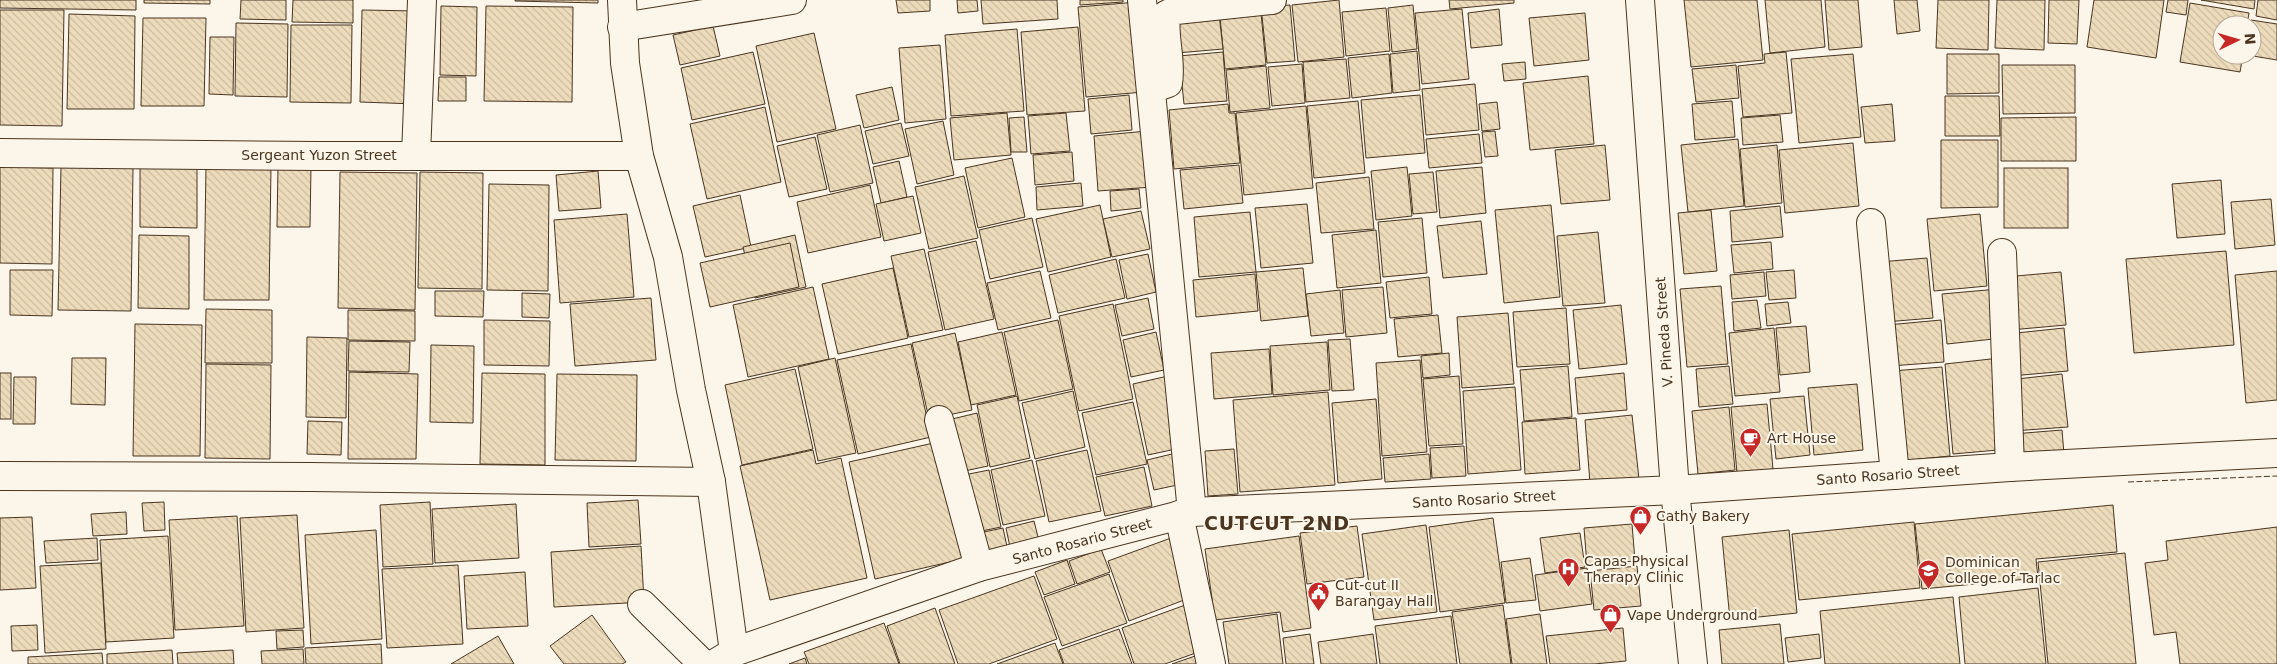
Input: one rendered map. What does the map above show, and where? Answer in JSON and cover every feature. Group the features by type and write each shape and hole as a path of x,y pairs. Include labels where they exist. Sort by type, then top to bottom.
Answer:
{"street":[{"path":"416,156 422,0"},
{"path":"622,0 622,27 629,96 639,156 668,257 691,390 711,482 718,661"},
{"path":"622,27 792,0"},
{"path":"1142,0 1151,89 1185,514 1211,664"},
{"path":"1151,89 1168,83 1170,75 1164,28 1166,16 1176,10 1272,0"},
{"name":"V. Pineda Street","path":"1640,0 1675,490 1692,664"},
{"name":"Sergeant Yuzon Street","path":"0,153 639,156"},
{"path":"1871,224 1895,475"},
{"path":"2002,253 2010,467"},
{"path":"939,420 979,568"},
{"name":"Santo Rosario Street","path":"718,661 979,568 1185,514 1675,490 2010,467 2277,453"},
{"path":"0,476 301,476 711,482"},
{"path":"642,604 718,661"}],"building":[{"path":"0,0 136,0 136,10 0,8"},
{"path":"144,0 210,0 210,4 144,3"},
{"path":"241,0 286,0 286,20 240,19"},
{"path":"293,0 353,0 353,23 292,22"},
{"path":"598,0 598,3 515,1"},
{"path":"896,0 930,0 930,11 898,13"},
{"path":"957,0 977,0 978,11 958,13"},
{"path":"981,0 1057,0 1058,19 983,24"},
{"path":"1080,0 1123,0 1123,2 1080,5"},
{"path":"1339,0 1344,57 1298,62 1292,5"},
{"path":"1449,0 1514,0 1514,3 1450,9"},
{"path":"1684,0 1757,0 1763,60 1691,67"},
{"path":"1765,0 1821,0 1825,47 1770,53"},
{"path":"1825,0 1858,0 1862,47 1829,50"},
{"path":"1894,0 1917,0 1920,31 1897,34"},
{"path":"1938,0 1989,0 1988,50 1936,48"},
{"path":"1997,0 2045,0 2044,50 1995,48"},
{"path":"2049,0 2079,0 2077,44 2048,43"},
{"path":"2094,0 2164,0 2156,58 2087,47"},
{"path":"2168,0 2188,0 2186,15 2166,12"},
{"path":"2201,0 2255,0 2254,9"},
{"path":"2258,0 2277,0 2277,20 2256,15"},
{"path":"1137,2 1144,92 1086,97 1078,7"},
{"path":"2190,3 2249,13 2249,15 2212,15 2212,65 2241,65 2240,72 2180,62"},
{"path":"1290,5 1295,61 1267,63 1261,7"},
{"path":"1413,5 1417,49 1392,52 1388,8"},
{"path":"441,6 477,7 476,76 440,75"},
{"path":"486,6 573,7 572,102 484,101"},
{"path":"1386,8 1390,51 1346,56 1342,12"},
{"path":"1462,9 1469,79 1422,84 1415,13"},
{"path":"1499,9 1502,45 1471,48 1468,13"},
{"path":"0,10 64,10 62,126 0,125"},
{"path":"362,10 417,11 416,104 360,102"},
{"path":"1261,13 1266,65 1225,69 1220,17"},
{"path":"1585,13 1589,60 1534,66 1529,18"},
{"path":"69,14 135,16 134,109 67,109"},
{"path":"1219,14 1223,49 1177,53 1174,18"},
{"path":"143,18 206,18 204,106 141,106"},
{"path":"2262,22 2277,24 2277,60 2262,58"},
{"path":"236,23 288,24 287,97 235,96"},
{"path":"291,25 352,25 351,103 290,102"},
{"path":"713,26 720,56 680,65 673,35"},
{"path":"1078,27 1085,111 1027,115 1021,32"},
{"path":"1017,29 1024,111 951,116 945,35"},
{"path":"814,33 836,129 777,142 756,46"},
{"path":"210,37 234,37 233,95 209,94"},
{"path":"940,45 946,119 905,123 899,48"},
{"path":"1417,51 1420,90 1393,93 1390,54"},
{"path":"753,52 765,104 692,120 681,68"},
{"path":"1223,52 1227,101 1184,104 1179,56"},
{"path":"1786,52 1792,113 1743,117 1738,66 1765,63 1764,54"},
{"path":"1389,54 1392,93 1352,98 1348,58"},
{"path":"1853,54 1861,137 1799,143 1791,59"},
{"path":"1947,54 1999,54 1999,93 1947,94"},
{"path":"1346,59 1350,98 1306,102 1303,62"},
{"path":"1525,62 1526,79 1504,81 1502,64"},
{"path":"1302,64 1305,103 1272,106 1268,67"},
{"path":"1736,65 1739,98 1696,102 1692,69"},
{"path":"2002,65 2075,65 2075,113 2003,114"},
{"path":"1266,66 1270,108 1230,112 1226,70"},
{"path":"1588,76 1594,144 1530,150 1523,83"},
{"path":"439,77 466,77 466,101 438,101"},
{"path":"1475,84 1479,130 1426,135 1422,89"},
{"path":"892,87 899,120 864,128 856,95"},
{"path":"1129,95 1132,130 1091,134 1088,99"},
{"path":"1420,95 1425,153 1366,158 1361,100"},
{"path":"1945,96 1999,96 2000,136 1945,136"},
{"path":"1358,101 1365,173 1314,178 1307,106"},
{"path":"1732,101 1735,137 1695,140 1692,104"},
{"path":"1497,102 1500,129 1482,131 1479,104"},
{"path":"1228,104 1229,113 1235,113 1240,163 1174,169 1169,110"},
{"path":"1892,104 1895,141 1865,143 1861,107"},
{"path":"1306,106 1313,188 1244,195 1236,113"},
{"path":"765,107 781,182 707,199 690,124"},
{"path":"1007,113 1011,155 954,160 950,118"},
{"path":"1066,113 1070,151 1031,154 1028,116"},
{"path":"1780,115 1783,142 1743,145 1741,118"},
{"path":"1024,117 1027,152 1011,152 1009,118"},
{"path":"2076,117 2076,161 2001,161 2001,118"},
{"path":"943,121 954,175 917,184 905,129"},
{"path":"901,123 909,156 873,164 865,131"},
{"path":"860,125 873,183 830,192 817,135"},
{"path":"1147,131 1152,187 1098,191 1094,136"},
{"path":"1495,131 1498,156 1485,157 1482,132"},
{"path":"1479,134 1482,163 1429,168 1426,139"},
{"path":"815,137 827,189 789,197 777,146"},
{"path":"1738,139 1744,206 1688,212 1681,145"},
{"path":"1941,140 1998,140 1998,207 1941,208"},
{"path":"1853,143 1859,206 1785,213 1779,150"},
{"path":"1605,145 1610,200 1561,204 1555,150"},
{"path":"1777,145 1782,203 1745,207 1740,149"},
{"path":"1072,152 1074,181 1035,185 1033,155"},
{"path":"1012,158 1025,217 978,228 965,168"},
{"path":"899,161 907,197 881,203 873,167"},
{"path":"206,165 271,166 269,300 204,300"},
{"path":"278,165 311,166 310,227 277,227"},
{"path":"1239,165 1243,203 1184,209 1180,170"},
{"path":"140,166 197,166 197,228 140,227"},
{"path":"0,167 53,168 52,264 0,263"},
{"path":"61,167 133,168 131,311 58,310"},
{"path":"1407,167 1412,216 1376,220 1371,171"},
{"path":"1482,167 1486,213 1440,218 1436,171"},
{"path":"2004,168 2068,168 2068,228 2004,228"},
{"path":"598,171 601,208 559,211 556,175"},
{"path":"340,172 417,173 415,310 338,308"},
{"path":"420,172 483,173 482,289 418,288"},
{"path":"1433,172 1437,212 1413,214 1409,174"},
{"path":"964,176 978,238 929,249 915,187"},
{"path":"1369,177 1374,229 1321,233 1316,183"},
{"path":"2221,180 2225,234 2177,238 2172,184"},
{"path":"1081,183 1083,206 1037,210 1036,187"},
{"path":"489,184 549,185 548,291 487,290"},
{"path":"870,185 881,237 808,253 797,202"},
{"path":"1139,189 1141,208 1111,211 1110,191"},
{"path":"740,195 751,247 705,257 693,206"},
{"path":"913,196 921,233 884,241 876,204"},
{"path":"2271,199 2275,245 2235,249 2231,202"},
{"path":"1307,204 1313,263 1261,268 1255,208"},
{"path":"1100,205 1111,257 1048,272 1036,219"},
{"path":"1551,205 1560,297 1504,303 1495,210"},
{"path":"1780,206 1783,237 1732,242 1730,211"},
{"path":"1711,210 1717,271 1684,274 1678,213"},
{"path":"1141,211 1150,249 1112,257 1103,219"},
{"path":"1250,212 1256,272 1199,277 1194,217"},
{"path":"627,214 634,297 560,303 554,220"},
{"path":"1980,214 1987,286 1934,291 1927,219"},
{"path":"1032,218 1043,267 990,279 979,230"},
{"path":"1422,218 1427,273 1383,277 1378,222"},
{"path":"1481,221 1487,274 1443,278 1437,226"},
{"path":"1376,230 1381,283 1337,288 1332,235"},
{"path":"1598,232 1605,303 1563,306 1557,236"},
{"path":"139,235 189,236 189,309 138,308"},
{"path":"795,235 806,287 755,298 743,247"},
{"path":"976,241 994,319 945,330 928,252"},
{"path":"1771,242 1773,269 1734,273 1731,245"},
{"path":"790,243 799,287 710,307 700,263"},
{"path":"924,249 943,330 909,337 891,256"},
{"path":"2226,251 2234,345 2134,353 2126,259"},
{"path":"1148,254 1156,292 1127,299 1119,260"},
{"path":"1927,258 1933,318 1885,322 1879,262"},
{"path":"1116,259 1125,298 1058,313 1049,275"},
{"path":"893,268 908,338 838,354 822,284"},
{"path":"1303,268 1308,316 1261,321 1256,272"},
{"path":"10,270 53,270 52,316 10,315"},
{"path":"1794,270 1796,298 1769,300 1766,272"},
{"path":"1040,271 1051,318 998,330 987,283"},
{"path":"2277,271 2277,400 2246,403 2235,275"},
{"path":"1764,272 1766,296 1732,299 1730,275"},
{"path":"2061,272 2066,325 2010,330 2005,277"},
{"path":"1255,274 1258,311 1196,317 1193,280"},
{"path":"1429,277 1432,314 1390,318 1386,282"},
{"path":"1721,286 1728,364 1687,367 1680,289"},
{"path":"813,287 829,359 748,377 733,305"},
{"path":"1383,287 1387,333 1346,337 1342,290"},
{"path":"1998,289 2003,338 1947,344 1942,294"},
{"path":"1340,290 1344,333 1311,336 1306,294"},
{"path":"435,291 484,291 483,317 435,316"},
{"path":"522,293 550,294 549,318 522,317"},
{"path":"651,298 656,360 575,366 570,304"},
{"path":"1148,298 1154,329 1122,336 1115,305"},
{"path":"1757,300 1761,328 1734,331 1732,302"},
{"path":"1788,302 1791,323 1767,326 1765,304"},
{"path":"1113,304 1133,399 1079,411 1059,316"},
{"path":"1621,305 1627,364 1579,369 1573,310"},
{"path":"1566,308 1570,364 1517,367 1513,312"},
{"path":"206,309 272,310 272,363 205,363"},
{"path":"348,310 415,311 415,341 348,340"},
{"path":"1508,313 1514,384 1462,388 1457,317"},
{"path":"1438,315 1442,353 1398,357 1394,319"},
{"path":"484,320 550,321 549,366 484,365"},
{"path":"1058,320 1073,389 1019,401 1004,332"},
{"path":"1941,320 1944,362 1890,366 1887,325"},
{"path":"135,324 202,325 200,456 133,456"},
{"path":"1806,326 1810,372 1780,375 1776,328"},
{"path":"1774,328 1780,392 1735,396 1729,333"},
{"path":"2064,328 2068,371 2011,376 2007,334"},
{"path":"1002,332 1016,395 971,405 958,342"},
{"path":"1156,332 1164,370 1131,377 1123,340"},
{"path":"955,333 972,410 929,419 912,343"},
{"path":"307,337 347,338 346,418 306,417"},
{"path":"1350,339 1354,390 1332,391 1328,340"},
{"path":"349,341 410,342 409,372 348,371"},
{"path":"1327,342 1330,390 1273,395 1270,346"},
{"path":"911,344 931,437 858,454 837,360"},
{"path":"431,345 474,346 473,423 430,422"},
{"path":"1269,349 1272,394 1214,399 1211,353"},
{"path":"1449,353 1450,375 1423,378 1421,356"},
{"path":"72,358 106,358 105,405 71,404"},
{"path":"835,358 856,453 818,461 798,367"},
{"path":"2000,358 2009,449 1953,454 1945,364"},
{"path":"1420,360 1427,452 1382,456 1376,363"},
{"path":"206,364 271,365 270,459 205,458"},
{"path":"1568,366 1572,417 1524,421 1520,370"},
{"path":"1729,366 1733,404 1699,407 1696,369"},
{"path":"1942,367 1950,456 1900,461 1892,371"},
{"path":"795,369 813,449 742,465 725,385"},
{"path":"349,372 418,374 416,459 348,459"},
{"path":"0,373 11,373 11,419 0,419"},
{"path":"482,373 545,374 545,465 480,464"},
{"path":"1624,373 1627,410 1578,414 1575,378"},
{"path":"557,374 637,375 636,461 555,460"},
{"path":"2062,374 2068,427 2013,431 2008,380"},
{"path":"1168,376 1185,447 1148,455 1133,384"},
{"path":"1459,376 1463,444 1429,446 1423,379"},
{"path":"14,377 36,377 35,424 13,424"},
{"path":"1857,384 1863,450 1814,455 1808,388"},
{"path":"1515,387 1521,470 1468,474 1463,391"},
{"path":"1073,391 1085,447 1035,459 1022,403"},
{"path":"1328,392 1335,485 1240,492 1233,400"},
{"path":"1017,396 1030,458 990,467 977,405"},
{"path":"1804,396 1810,455 1776,459 1770,399"},
{"path":"1376,399 1382,479 1338,483 1332,403"},
{"path":"1133,402 1147,464 1096,475 1082,413"},
{"path":"1767,404 1773,469 1737,473 1731,407"},
{"path":"1729,407 1735,470 1698,474 1692,411"},
{"path":"977,413 988,466 955,473 944,421"},
{"path":"1632,415 1639,479 1590,483 1585,420"},
{"path":"1576,418 1580,470 1525,474 1522,422"},
{"path":"308,421 342,422 341,455 307,454"},
{"path":"2062,430 2064,454 2015,459 2013,434"},
{"path":"938,442 963,559 875,579 849,462"},
{"path":"1464,446 1466,476 1432,478 1430,448"},
{"path":"1234,449 1238,494 1208,496 1205,451"},
{"path":"813,450 816,464 841,458 867,578 770,600 740,466"},
{"path":"1087,450 1101,511 1049,522 1036,461"},
{"path":"1176,453 1182,484 1154,490 1147,460"},
{"path":"1429,454 1431,479 1385,482 1383,458"},
{"path":"1032,460 1045,516 1003,525 991,470"},
{"path":"1144,467 1152,506 1105,516 1096,477"},
{"path":"989,470 1001,527 972,533 959,476"},
{"path":"638,500 641,544 589,547 587,503"},
{"path":"164,502 165,530 144,531 142,503"},
{"path":"430,502 433,564 383,567 380,505"},
{"path":"516,504 519,558 435,563 432,509"},
{"path":"2113,505 2117,552 2036,559 2038,578 1922,589 1915,524"},
{"path":"126,512 127,534 93,536 91,514"},
{"path":"297,515 304,628 246,632 240,518"},
{"path":"237,516 244,626 175,630 169,520"},
{"path":"32,517 36,588 0,590 0,518"},
{"path":"1493,518 1505,603 1440,612 1429,527"},
{"path":"1034,521 1040,545 1011,552 1006,528"},
{"path":"1914,522 1920,588 1799,600 1792,534"},
{"path":"1632,524 1635,561 1587,565 1584,528"},
{"path":"1426,525 1437,612 1374,620 1362,534"},
{"path":"1357,526 1364,577 1307,584 1300,533"},
{"path":"2277,527 2277,664 2180,664 2176,632 2154,635 2145,563 2168,560 2166,541"},
{"path":"1003,528 1009,556 980,562 974,534"},
{"path":"376,530 382,639 311,644 305,535"},
{"path":"1789,530 1797,613 1730,620 1722,537"},
{"path":"1580,533 1585,567 1545,573 1540,538"},
{"path":"168,536 174,638 106,642 100,540"},
{"path":"1299,536 1311,628 1283,632 1280,612 1215,620 1205,549"},
{"path":"97,538 98,560 46,563 44,541"},
{"path":"1171,538 1192,597 1129,621 1108,561"},
{"path":"641,546 644,602 554,607 551,552"},
{"path":"1101,549 1110,572 1077,584 1069,561"},
{"path":"2125,553 2136,664 2048,664 2038,562"},
{"path":"1530,558 1536,600 1506,603 1501,562"},
{"path":"1067,560 1075,584 1044,595 1035,572"},
{"path":"101,563 106,649 45,653 40,566"},
{"path":"458,565 463,644 387,648 382,569"},
{"path":"1637,566 1641,606 1594,610 1590,571"},
{"path":"1587,568 1592,604 1540,611 1535,575"},
{"path":"525,572 528,626 467,629 464,576"},
{"path":"1109,574 1127,623 1062,646 1044,597"},
{"path":"1034,576 1057,639 989,664 958,664 939,610"},
{"path":"2038,588 2046,664 1965,664 1959,597"},
{"path":"1953,597 1960,664 1825,664 1820,611"},
{"path":"1188,604 1204,650 1165,664 1134,664 1122,628"},
{"path":"1503,605 1511,664 1460,664 1452,612"},
{"path":"935,608 955,664 900,664 887,626"},
{"path":"1277,614 1283,664 1229,664 1223,622"},
{"path":"1540,614 1547,664 1512,664 1506,619"},
{"path":"592,615 626,662 622,664 564,664 550,646"},
{"path":"1451,616 1457,664 1380,664 1375,626"},
{"path":"884,623 899,664 809,664 804,652"},
{"path":"1780,624 1784,664 1722,664 1719,630"},
{"path":"37,625 38,650 12,651 11,626"},
{"path":"1623,628 1626,661 1594,664 1550,664 1546,636"},
{"path":"1119,629 1132,664 1064,664 1059,650"},
{"path":"303,630 304,647 277,649 276,631"},
{"path":"1310,634 1314,664 1286,664 1283,638"},
{"path":"1373,634 1377,664 1321,664 1318,642"},
{"path":"1819,634 1821,658 1788,662 1785,638"},
{"path":"498,636 514,664 451,664"},
{"path":"1055,643 1063,664 997,664"},
{"path":"381,644 382,664 306,664 305,648"},
{"path":"303,649 304,664 262,664 261,651"},
{"path":"172,650 173,664 107,664 107,654"},
{"path":"233,650 234,664 178,664 177,653"},
{"path":"102,653 103,664 28,664 28,657"},
{"path":"1198,655 1202,664 1172,664"},
{"path":"805,658 807,664 789,664"}],"fence":[{"path":"2128,482 2277,476"}],"place":[{"name":"Art House","path":"1751,457"},
{"name":"Cathy Bakery","path":"1640,535"},
{"name":"Capas Physical Therapy Clinic","path":"1568,588"},
{"name":"Dominican College of Tarlac","path":"1929,589"},
{"name":"Cut-cut II Barangay Hall","path":"1319,612"},
{"name":"Vape Underground","path":"1611,634"}],"district":[{"name":"CUTCUT 2ND","path":"1277,523"}]}
